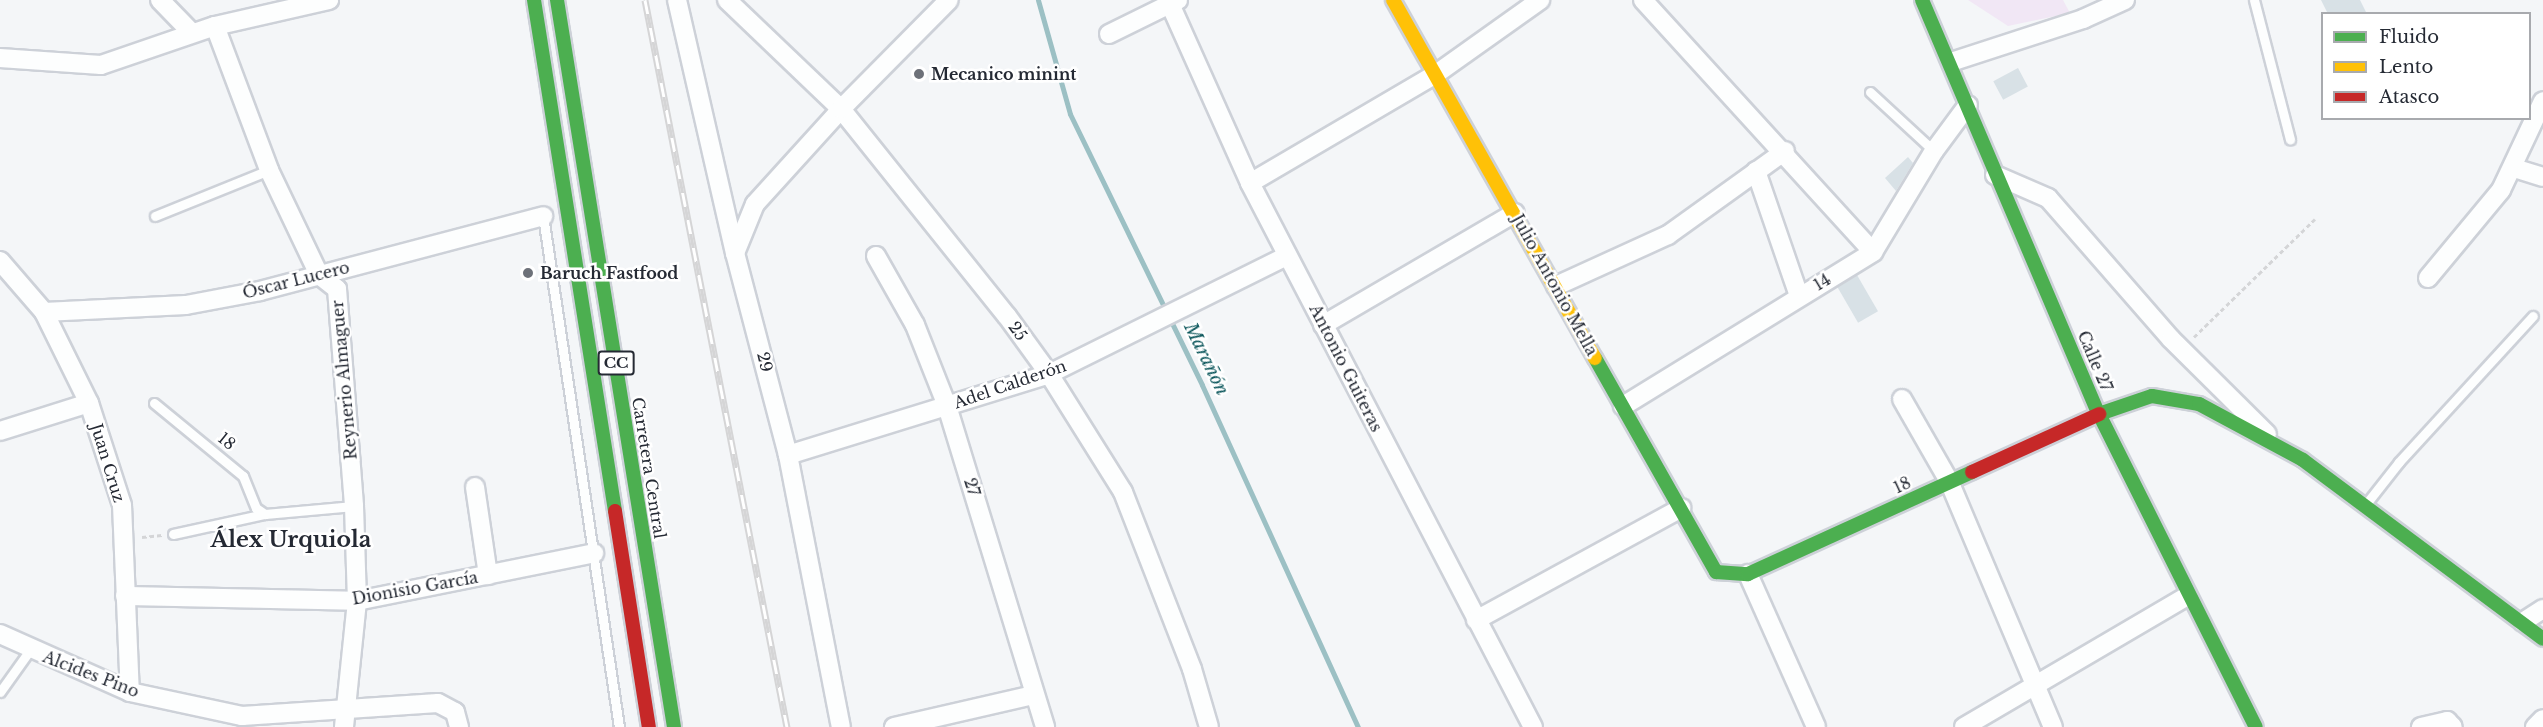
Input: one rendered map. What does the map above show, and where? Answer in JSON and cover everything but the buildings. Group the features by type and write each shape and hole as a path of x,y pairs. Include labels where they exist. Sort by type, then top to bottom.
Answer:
{"main road":[{"name":"CC","path":"534,0 650,727"},
{"name":"Carretera Central","path":"557,0 674,727"},
{"name":"Julio Antonio Mella","path":"1393,0 1716,572"},
{"name":"Calle 27","path":"1922,0 1952,62 1995,176 2099,414 2187,596 2256,727"},
{"name":"18","path":"1716,572 1748,574 2099,414 2152,396 2187,400 2281,447 2367,504 2543,639"}],"street":[{"path":"160,0 192,33"},
{"path":"0,58 101,65 215,26 329,0"},
{"name":"29","path":"677,0 735,253 788,455 841,727"},
{"name":"25","path":"727,0 841,108 1007,316 1049,374 1123,492 1192,669 1209,727"},
{"path":"735,253 755,204 841,108 949,0"},
{"path":"1250,183 1436,74 1540,0"},
{"path":"1643,0 1785,151 1873,252"},
{"path":"1952,62 2083,19 2125,0"},
{"path":"1109,34 1174,2"},
{"name":"Antonio Guiteras","path":"1174,2 1250,183 1533,727"},
{"name":"Reynerio Almaguer","path":"215,26 269,170 319,275 337,288 354,506 357,601 345,720"},
{"path":"2428,278 2501,190 2514,168 2543,101"},
{"name":"14","path":"1623,406 1873,252 1934,151 1968,105"},
{"path":"1556,286 1668,235 1785,151"},
{"path":"2514,168 2543,177"},
{"path":"1756,171 1799,296"},
{"path":"1995,176 2048,198 2182,350 2281,447"},
{"path":"1323,325 1515,213"},
{"name":"Óscar Lucero","path":"44,312 186,305 319,275 543,216"},
{"name":"27","path":"876,256 915,326 947,406 1045,727"},
{"name":"Adel Calderón","path":"788,455 1049,374 1287,256"},
{"name":"Juan Cruz","path":"0,261 44,312 89,403 122,505 130,692"},
{"path":"1902,399 1949,482 2053,727"},
{"path":"0,431 89,403"},
{"path":"475,487 488,575"},
{"path":"1476,620 1681,508"},
{"name":"Dionisio García","path":"125,596 357,601 594,553"},
{"path":"1748,574 1815,727"},
{"path":"1964,727 2187,596"},
{"path":"2523,622 2543,609"},
{"name":"Alcides Pino","path":"0,634 30,650 130,692 243,722 345,720 438,703 455,712 459,727"},
{"path":"894,727 1034,695"},
{"path":"2535,727 2543,719"},
{"path":"2421,727 2447,721 2453,727"}],"lane":[{"path":"2254,0 2290,140"},
{"path":"1870,92 1934,151"},
{"path":"155,216 269,170"},
{"path":"543,216 619,727"},
{"path":"2367,504 2399,462 2533,316"},
{"name":"18","path":"154,403 243,476 256,508 265,514"},
{"path":"173,534 265,514 354,506"},
{"path":"0,692 30,650"}],"path":[{"path":"2182,350 2315,219"},
{"path":"123,539 173,534"}],"shaded area":[{"path":"1968,0 2063,0 2070,13 2008,26"}],"waterway":[{"name":"Marañón","path":"1038,0 1070,114 1202,385 1358,727"}],"railway":[{"path":"645,0 787,727"}],"traffic: fast":[{"path":"534,0 615,511"},
{"path":"557,0 674,727"},
{"path":"1922,0 2099,414 2256,727"},
{"path":"1595,358 1716,572 1748,574 1972,472"},
{"path":"2099,414 2152,396 2199,404 2303,460 2543,639"}],"traffic: slow":[{"path":"1393,0 1595,358"}],"traffic: jam":[{"path":"1972,472 2099,414"},
{"path":"615,511 649,727"}],"place":[{"name":"Mecanico minint","path":"919,74"},
{"name":"Baruch Fastfood","path":"528,273"}],"district":[{"name":"Álex Urquiola","path":"291,540"}]}
